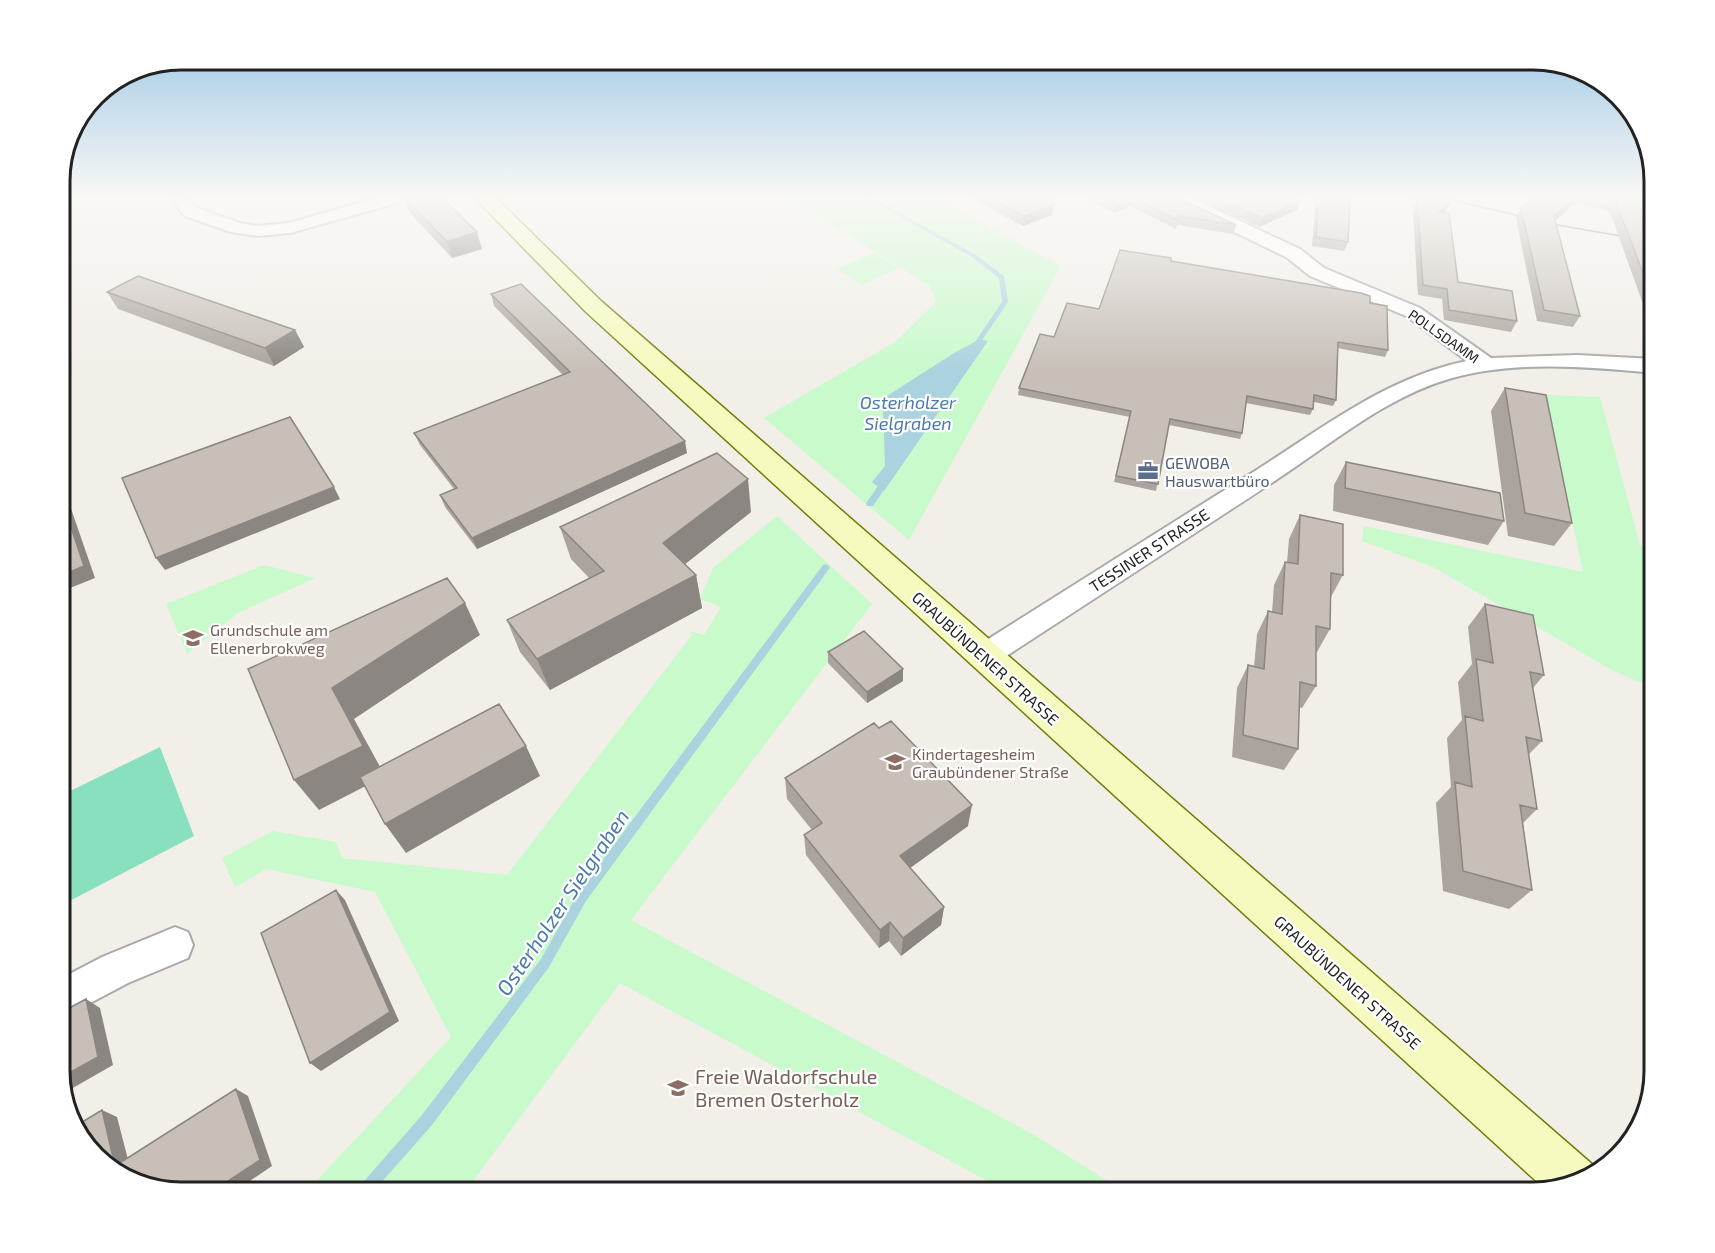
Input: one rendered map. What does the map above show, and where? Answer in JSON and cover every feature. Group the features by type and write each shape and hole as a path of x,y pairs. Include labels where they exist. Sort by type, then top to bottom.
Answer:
{"street":[{"name":"GRAUBÜNDENER STRASSE","path":"542,255 593,306 1568,1177"},
{"name":"POLLSDAMM","path":"1296,255 1317,272 1413,312 1486,365"},
{"name":"TESSINER STRASSE","path":"984,657 1370,408 1401,391 1442,374 1486,365 1579,362 1644,365"},
{"path":"71,994 115,970 175,945"}],"green space":[{"path":"868,255 878,255 899,268 862,285 836,269"},
{"path":"881,255 1042,255 1061,266 909,540 764,418 895,342 936,302 930,286"},
{"path":"1546,395 1600,397 1640,545 1644,546 1644,684 1612,670 1433,567 1362,541 1364,526 1583,572"},
{"path":"777,516 872,604 631,920 1038,1137 1109,1182 990,1182 620,983 472,1182 315,1182 451,1037 375,892 266,869 235,887 222,858 273,831 336,842 342,858 507,875 692,635 689,631 704,635 721,607 700,599 713,568"},
{"path":"264,565 315,578 238,613 187,654 166,604"},
{"path":"160,747 194,836 71,900 71,791"}],"water":[{"name":"Osterholzer Sielgraben","path":"980,339 988,341 884,491 872,482 885,466 883,408 887,396"}],"building":[{"path":"1118,255 1155,255 1171,258 1171,261 1370,296 1370,303 1387,306 1388,350 1338,342 1336,400 1314,395 1313,409 1247,396 1242,433 1170,419 1158,484 1116,476 1131,411 1019,388 1040,334 1054,337 1067,303 1099,309"},
{"path":"1421,255 1455,255 1458,282 1512,291 1517,321 1449,310 1447,289 1423,285"},
{"path":"1532,255 1564,255 1580,316 1544,310"},
{"path":"1636,255 1644,255 1644,276"},
{"path":"138,276 295,330 265,348 107,292"},
{"path":"521,284 685,441 472,538 440,495 457,488 414,433 570,372 491,294"},
{"path":"1505,388 1546,395 1572,523 1525,513"},
{"path":"290,417 334,487 156,558 122,478"},
{"path":"717,453 748,479 663,543 696,575 537,659 507,620 604,571 560,527"},
{"path":"1346,462 1500,493 1504,521 1345,488"},
{"path":"1300,515 1343,524 1343,575 1331,573 1330,629 1316,626 1316,686 1300,682 1298,749 1243,735 1248,665 1264,669 1268,611 1282,614 1285,562 1298,564"},
{"path":"71,527 84,566 71,571"},
{"path":"447,578 465,603 332,688 363,746 294,780 248,669"},
{"path":"1485,604 1533,615 1544,675 1530,672 1542,741 1526,737 1537,809 1520,805 1532,890 1463,871 1455,782 1472,787 1465,716 1483,721 1476,659 1493,663"},
{"path":"864,631 903,669 867,692 828,652"},
{"path":"499,704 526,746 385,824 360,777"},
{"path":"891,721 972,805 900,856 944,907 903,938 890,922 880,930 804,835 822,823 785,778 874,723 879,728"},
{"path":"336,890 390,1012 310,1063 261,933"},
{"path":"86,999 98,1057 71,1072 71,1007"},
{"path":"236,1089 260,1160 227,1182 160,1180 146,1177 119,1163"},
{"path":"102,1110 114,1160 93,1139 83,1122"}],"waterway":[{"name":"Osterholzer Sielgraben","path":"973,255 1002,277 1005,302 974,348"},
{"name":"Osterholzer Sielgraben","path":"870,504 887,479"},
{"name":"Osterholzer Sielgraben","path":"373,1182 427,1120 545,963 582,897 826,567"}],"place":[{"name":"GEWOBA Hauswartbüro","path":"1148,471"},
{"name":"Grundschule am Ellenerbrokweg","path":"193,638"},
{"name":"Kindertagesheim Graubündener Straße","path":"895,762"},
{"name":"Freie Waldorfschule Bremen Osterholz","path":"678,1088"}]}
